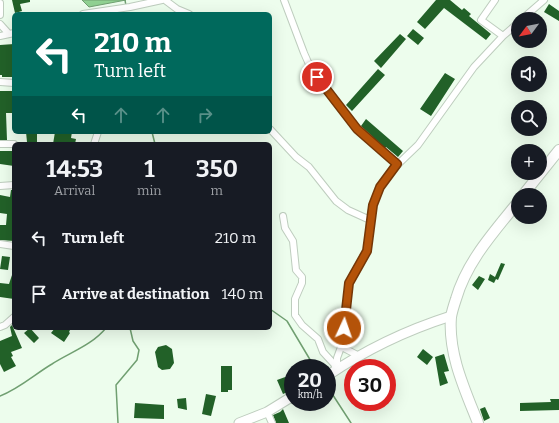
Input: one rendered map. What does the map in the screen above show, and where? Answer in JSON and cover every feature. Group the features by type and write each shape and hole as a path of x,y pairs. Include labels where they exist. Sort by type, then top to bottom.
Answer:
{"main road":[{"path":"529,188 559,150"},
{"path":"478,423 457,366 453,344 451,316 460,287 473,259 511,211"}],"street":[{"path":"97,12 163,0 184,12"},
{"path":"284,0 312,71 357,129 397,164"},
{"path":"495,0 481,20 503,36"},
{"path":"530,12 544,0"},
{"path":"0,3 0,15"},
{"path":"0,24 12,33"},
{"path":"338,368 337,358 342,347 345,333 344,323 349,283 367,251 373,205 380,187 397,164 418,145 474,67 511,29"},
{"path":"0,36 12,33"},
{"path":"0,82 12,83"},
{"path":"272,131 296,157 309,167 336,201 348,210 370,220"},
{"path":"0,144 12,144"},
{"path":"0,186 12,185"},
{"path":"283,216 285,228 293,241 296,270 302,277 302,283 296,299 296,315 302,325 318,339 323,352 338,368"},
{"path":"0,244 12,246"},
{"path":"338,368 359,356 421,326 451,316"},
{"path":"0,327 12,319"},
{"path":"342,347 359,356"},
{"path":"239,423 267,412 284,402"},
{"path":"267,412 272,423"}],"shaded area":[{"path":"82,0 126,0 89,7"}],"building":[{"path":"12,0 30,0 30,2 20,4 22,11 15,12"},
{"path":"436,0 450,0 462,10 464,8 471,14 469,16 491,34 486,40 444,8 425,29 417,22"},
{"path":"549,4 559,11 559,21 547,14 547,12 544,12"},
{"path":"413,29 424,38 418,45 407,36"},
{"path":"400,34 406,39 381,68 374,61"},
{"path":"12,44 12,77 2,77 2,75 0,75 0,45"},
{"path":"378,69 385,75 352,111 346,105"},
{"path":"445,73 455,79 431,116 420,109"},
{"path":"0,91 12,91 12,113 6,113 7,140 0,140"},
{"path":"366,119 403,151 398,157 386,147 385,148 361,126"},
{"path":"26,134 37,134 37,142 27,142"},
{"path":"55,134 72,134 71,138 76,139 75,142 53,142"},
{"path":"0,151 12,151 12,166 0,164"},
{"path":"12,190 12,241 0,240 0,225 6,225 7,214 0,213 0,195 10,197"},
{"path":"2,256 10,257 8,270 0,269"},
{"path":"501,263 505,264 498,280 496,279 494,283 488,280 490,274 495,277"},
{"path":"12,275 12,299 0,297 0,283 9,284"},
{"path":"479,276 485,279 478,290 472,285"},
{"path":"12,325 12,330 14,330 22,348 11,352 13,356 11,357 16,366 4,372 0,364 0,341 12,336 10,327"},
{"path":"28,330 32,330 39,338 34,343 24,333"},
{"path":"53,330 70,330 70,333 64,342 51,333"},
{"path":"166,345 172,349 174,363 170,369 162,370 158,367 155,352 158,347"},
{"path":"423,349 433,357 427,365 417,357"},
{"path":"444,354 449,371 444,372 448,383 440,386 435,357"},
{"path":"221,366 232,366 232,390 228,390 228,392 221,392"},
{"path":"284,377 284,394 283,394 277,380"},
{"path":"206,394 216,396 211,416 202,414"},
{"path":"186,398 187,410 178,408 177,399"},
{"path":"550,399 559,399 559,410 520,411 520,403 551,402"},
{"path":"135,403 164,405 164,419 134,418"},
{"path":"485,407 490,418 484,421 480,409"},
{"path":"283,409 289,423 276,423 273,415"}],"waterway":[{"path":"125,0 126,6"},
{"path":"152,134 154,142"},
{"path":"272,310 287,321 310,359"},
{"path":"0,396 88,344 104,330"},
{"path":"118,423 116,385 137,360 139,350 133,341 130,330"},
{"path":"336,400 351,423"}],"route":[{"path":"317,77 357,129 397,164 380,187 373,205 367,251 349,283 344,328"}]}
